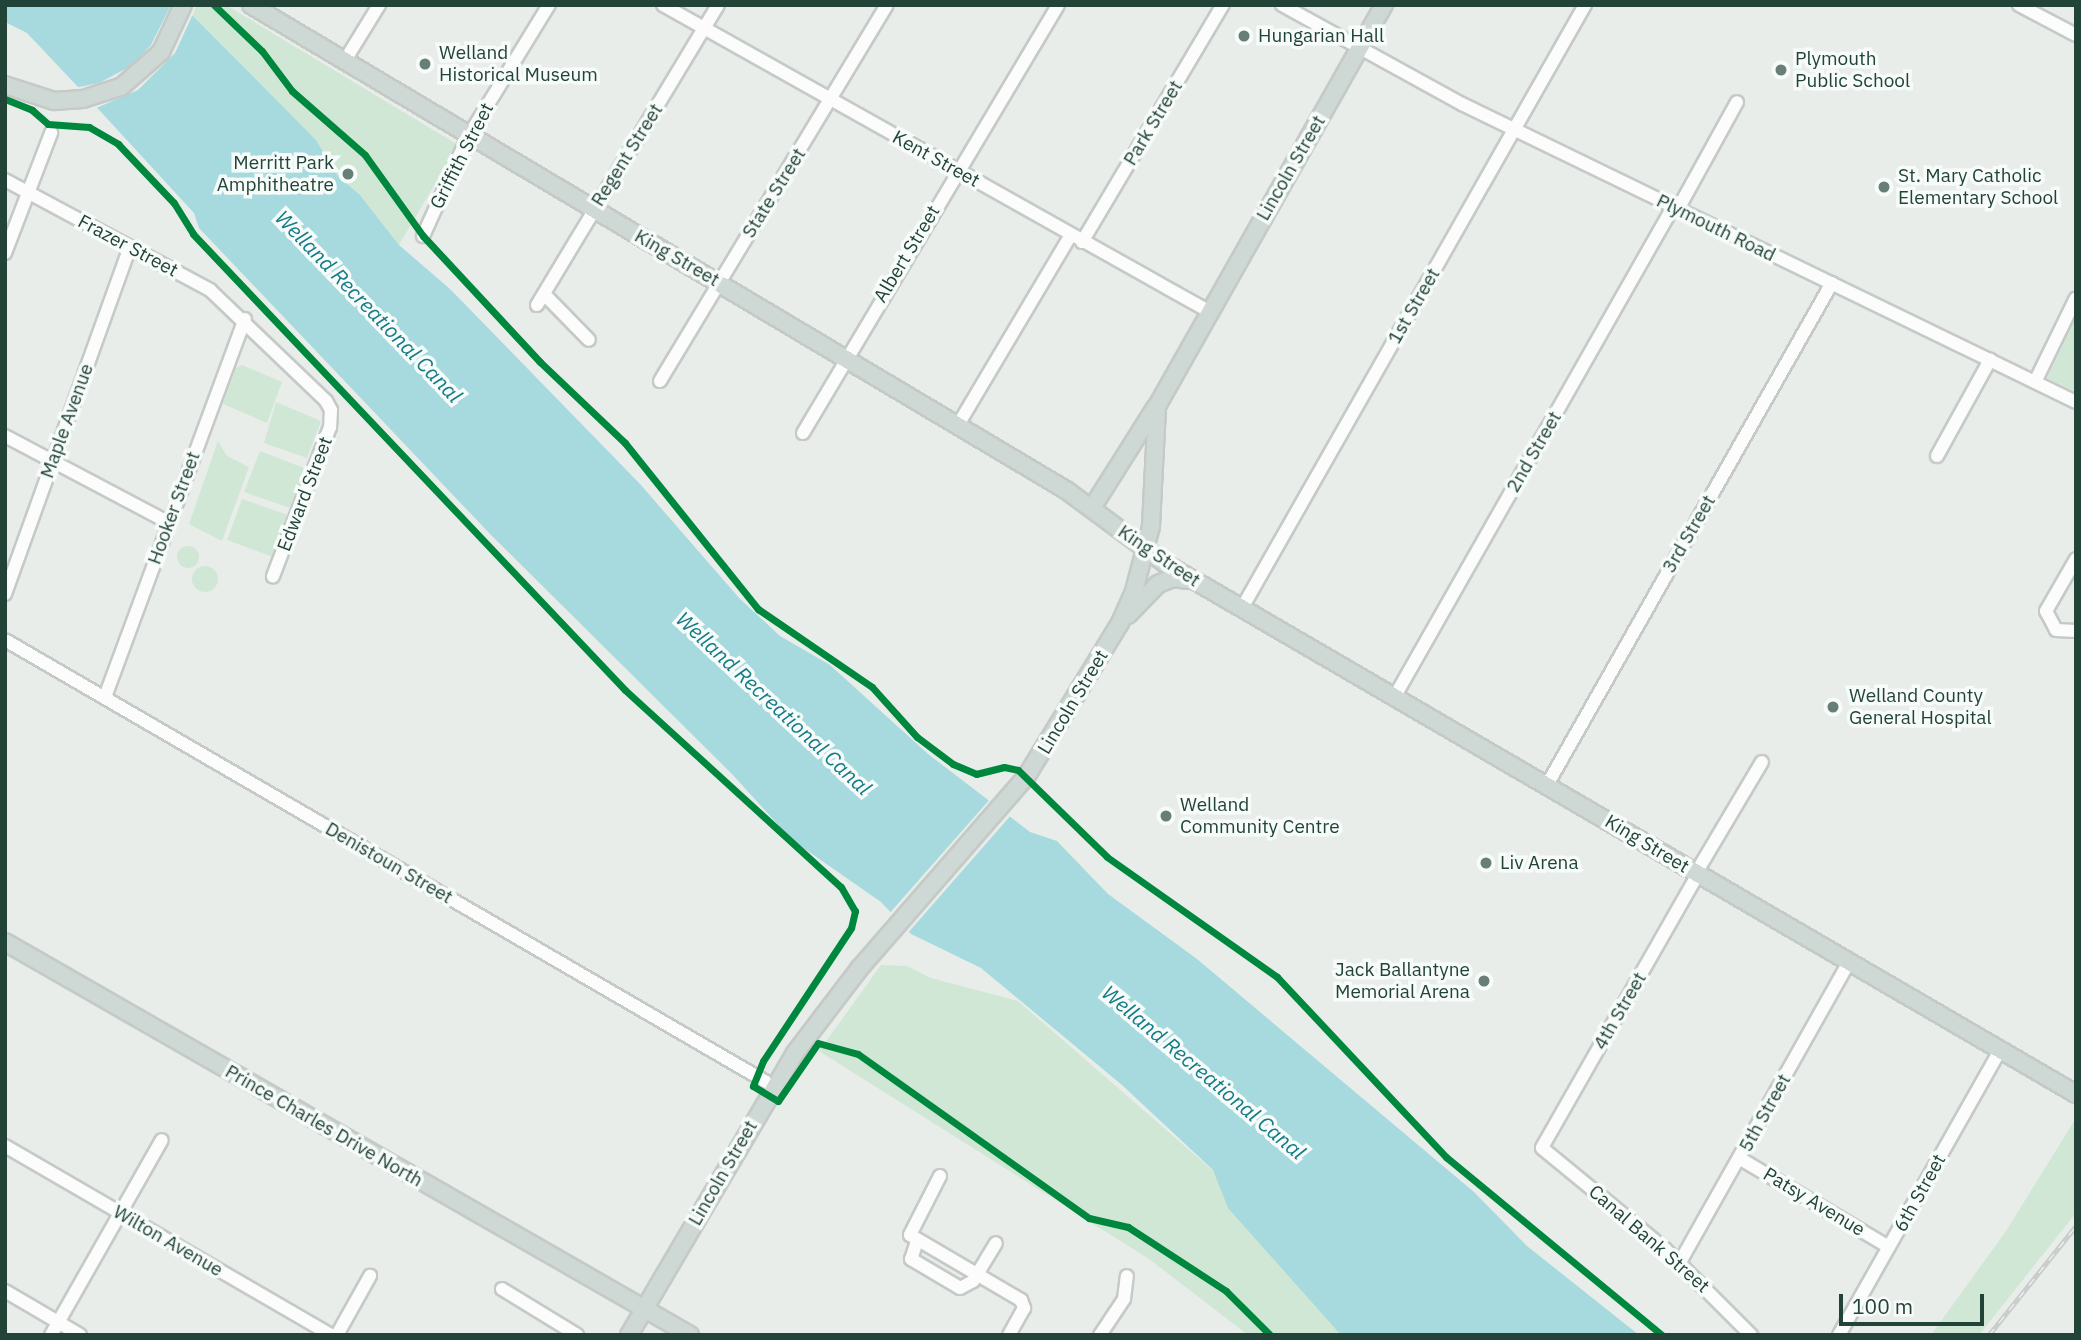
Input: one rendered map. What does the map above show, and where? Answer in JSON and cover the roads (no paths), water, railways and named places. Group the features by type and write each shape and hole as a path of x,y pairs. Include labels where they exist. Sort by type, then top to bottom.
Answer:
{"main road":[{"path":"5,85 40,100 62,101 102,94 138,76 168,42 183,5"},
{"name":"King Street","path":"251,5 468,137 958,425 1092,509 1194,580 2076,1094"},
{"name":"Lincoln Street","path":"629,1335 773,1086 830,1004 1009,797 1052,740 1120,623 1146,549 1157,406 1384,5"},
{"path":"1092,509 1157,406"},
{"path":"1120,623 1164,580 1194,580"},
{"name":"Prince Charles Drive North","path":"5,942 690,1335"}],"street":[{"path":"344,62 379,5"},
{"name":"Griffith Street","path":"423,236 468,137 549,5"},
{"name":"Kent Street","path":"663,5 1210,312"},
{"name":"Regent Street","path":"589,340 541,300 593,209 718,5"},
{"name":"State Street","path":"660,381 887,5"},
{"name":"Albert Street","path":"803,433 845,357 1058,5"},
{"name":"Park Street","path":"958,425 1223,5"},
{"name":"Plymouth Road","path":"1282,5 1514,129 2076,402"},
{"name":"1st Street","path":"1242,608 1585,5"},
{"path":"2019,5 2033,9 2076,35"},
{"name":"2nd Street","path":"1395,696 1737,102"},
{"path":"5,253 51,133"},
{"name":"Frazer Street","path":"5,180 210,290 245,319"},
{"name":"Maple Avenue","path":"5,594 130,247"},
{"name":"3rd Street","path":"1547,785 1832,284"},
{"path":"2035,382 2076,298"},
{"name":"Hooker Street","path":"105,697 245,319"},
{"name":"Edward Street","path":"245,319 318,392 332,418 273,576"},
{"path":"1937,456 1990,360"},
{"path":"5,436 169,523"},
{"path":"2076,559 2046,611 2056,630 2076,631"},
{"name":"Denistoun Street","path":"5,639 773,1086"},
{"name":"4th Street","path":"1542,1148 1762,762"},
{"name":"5th Street","path":"1680,1262 1849,962"},
{"name":"6th Street","path":"1839,1335 2000,1050"},
{"path":"51,1335 162,1140"},
{"name":"Wilton Avenue","path":"5,1146 331,1335"},
{"name":"Canal Bank Street","path":"1542,1148 1680,1262 1751,1335"},
{"name":"Patsy Avenue","path":"1740,1158 1889,1247"},
{"path":"940,1176 910,1230 917,1241 1024,1305 1009,1335"},
{"path":"917,1241 911,1259 953,1285 964,1287 977,1275 996,1242"},
{"path":"337,1335 370,1276"},
{"path":"1100,1335 1124,1299 1127,1276"},
{"path":"502,1289 577,1335"},
{"path":"5,1291 80,1335"}],"water":[{"name":"Welland Recreational Canal","path":"5,5 182,5 316,140 338,176 360,195 399,245 450,289 640,484 740,599 780,636 830,665 928,754 1030,832 1057,841 1108,894 1197,959 1474,1192 1527,1246 1639,1335 1341,1335 1228,1208 1213,1170 1122,1085 981,968 911,934 881,902 792,840 733,775 491,535 199,228 194,213 78,87 27,33 5,22"}],"railway":[{"path":"1989,1335 2076,1226"}],"place":[{"name":"Hungarian Hall","path":"1244,36"},
{"name":"Welland Historical Museum","path":"425,64"},
{"name":"Plymouth Public School","path":"1781,70"},
{"name":"Merritt Park Amphitheatre","path":"348,174"},
{"name":"St. Mary Catholic Elementary School","path":"1884,187"},
{"name":"Welland County General Hospital","path":"1833,707"},
{"name":"Welland Community Centre","path":"1166,816"},
{"name":"Liv Arena","path":"1486,863"},
{"name":"Jack Ballantyne Memorial Arena","path":"1484,981"}]}
